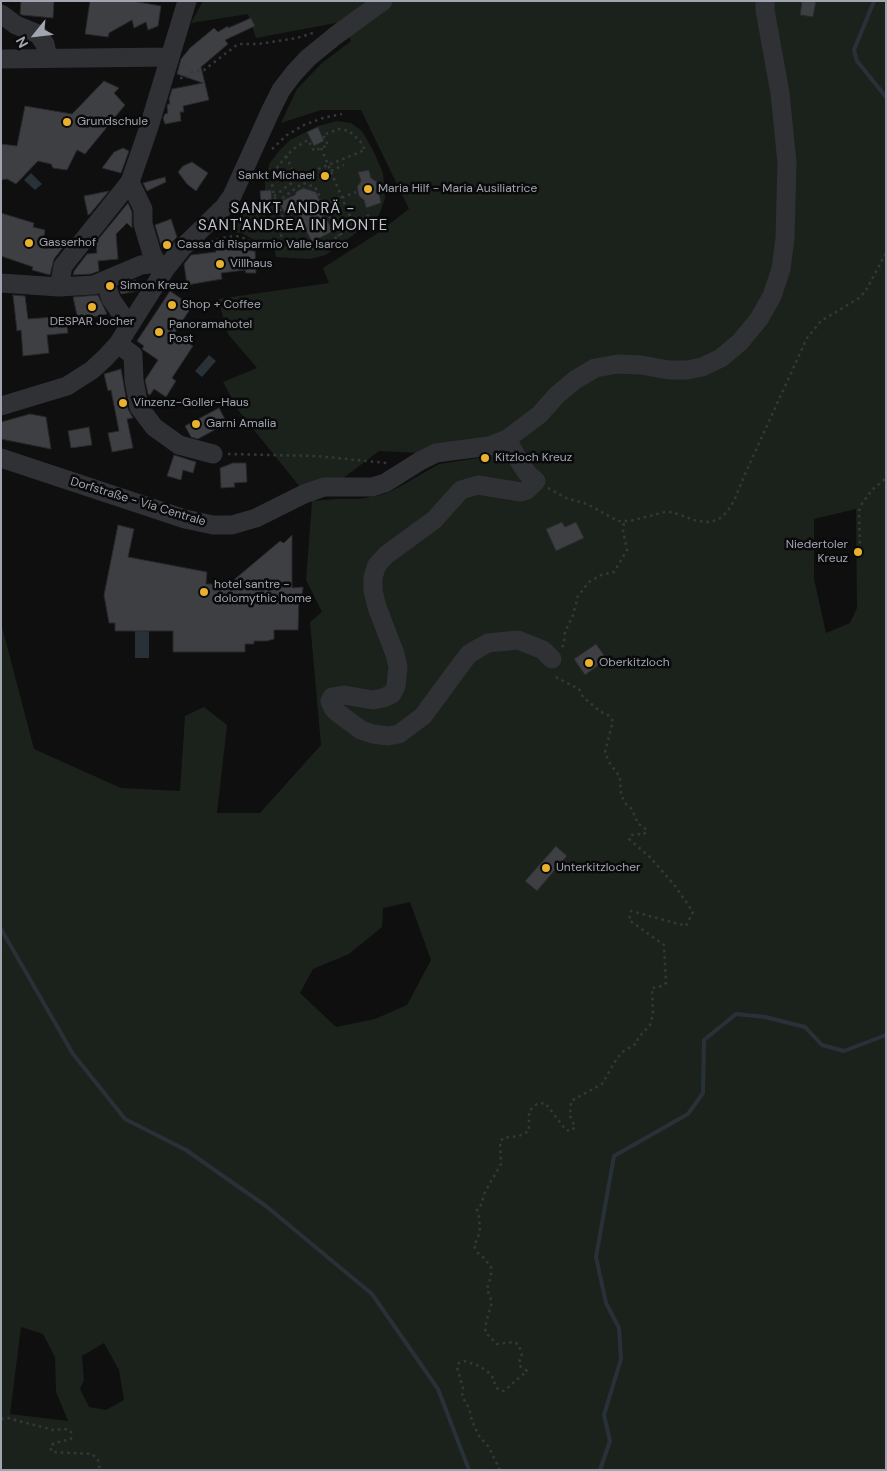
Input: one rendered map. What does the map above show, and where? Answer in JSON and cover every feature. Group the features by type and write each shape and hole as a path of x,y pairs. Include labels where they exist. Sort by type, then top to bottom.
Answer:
{"street":[{"path":"60,287 63,266 130,182 143,148 187,1"},
{"path":"1,406 67,386 92,370 118,344 161,266 224,207 232,196 270,110 294,72 335,36 383,1"},
{"name":"Dorfstraße - Via Centrale","path":"1,458 185,519 213,525 232,525 256,518 304,494 324,487 372,487 386,483 436,453 489,446 507,439 539,415 556,395 575,380 595,368 618,364 687,370 702,367 721,358 740,342 759,319 772,296 781,269 785,238 787,163 780,93 765,1"},
{"path":"1,14 16,25 38,34 46,44 48,58"},
{"path":"1,59 170,57"},
{"path":"130,182 143,209 143,224 152,254 161,266"},
{"path":"1,283 60,287 94,285 141,265 161,266"},
{"path":"105,281 111,299 124,318 131,323"},
{"path":"118,344 133,355 134,380 139,407 154,426 179,445 213,454"},
{"path":"507,439 518,460 527,473 536,481 527,490 521,492 478,485 461,490 434,520 386,555 377,565 373,577 373,591 395,654 398,667 396,686 392,694 383,698 373,700 337,695 332,697 330,701 338,714 361,730 388,736 399,734 423,716 469,654 488,643 518,640 543,650 552,659"}],"path":[{"path":"163,79 186,78 192,72 204,70 238,44 258,44 297,38 323,30 335,36"},
{"path":"271,150 287,135 304,125 342,114"},
{"path":"274,196 297,179 365,150 360,141 349,132 339,129 324,135 328,145 314,151 308,140 296,147 276,169 272,184 274,196 282,214 283,226 279,248"},
{"path":"321,148 354,226"},
{"path":"286,156 297,179"},
{"path":"331,171 344,165"},
{"path":"276,202 303,183 315,187 339,236"},
{"path":"324,205 356,192"},
{"path":"204,245 221,238 235,236 260,246 319,249 372,213"},
{"path":"536,481 566,498 587,504 618,521 665,512 672,512 697,521 710,522 719,519 734,502 798,354 807,338 821,321 859,298 865,292 886,253"},
{"path":"213,454 316,456 390,463"},
{"path":"860,550 860,505 872,490 886,478"},
{"path":"500,1470 472,1421 469,1408 462,1396 463,1388 457,1367 459,1363 465,1361 479,1366 494,1379 495,1386 504,1391 527,1372 520,1366 519,1362 522,1356 519,1345 514,1342 497,1344 485,1332 492,1302 487,1289 491,1276 491,1267 474,1246 480,1232 477,1209 481,1205 485,1192 501,1164 500,1142 503,1138 519,1136 529,1131 529,1111 537,1104 545,1103 566,1130 571,1131 575,1127 570,1116 571,1101 602,1084 617,1058 624,1051 637,1044 638,1038 650,1025 653,1014 652,988 663,986 666,983 664,945 629,920 631,911 686,926 693,912 675,886 651,858 629,840 632,835 643,835 647,831 644,826 638,824 632,809 626,804 621,795 620,777 609,762 605,752 613,721 607,714 601,712 582,697 579,689 557,678 552,659 564,644 565,632 573,615 578,596 589,582 614,572 627,550 623,530 624,521"},
{"path":"1,1419 8,1418 53,1430 67,1429 71,1432 71,1438 54,1443 50,1447 52,1452 92,1454 98,1460 100,1470"}],"shaded area":[{"path":"203,1 886,1 886,1470 1,1470 1,623 34,749 121,788 180,791 185,716 204,707 227,725 217,813 260,813 321,745 310,622 322,612 306,580 312,502 238,410 223,382 257,368 228,334 218,299 329,283 323,268 375,235 409,209 361,110 321,110 281,123 297,89 322,63 351,41 341,22 256,38 248,14 191,23","holes":["379,451 485,457 439,464 385,494 360,499 313,501","856,509 857,608 850,623 826,633 814,579 814,519","410,902 431,960 407,1005 375,1019 336,1027 300,993 313,969 349,954 382,927 383,908","21,1327 43,1334 55,1357 56,1392 68,1421 10,1414","104,1343 119,1370 124,1400 106,1410 89,1407 80,1389 84,1380 82,1356"]},
{"path":"337,121 351,123 362,131 373,150 383,173 385,198 379,215 325,255 310,259 276,257 273,240 271,243 259,243 242,233 231,232 234,223 241,214 257,212 264,214 270,219 267,202 261,203 260,191 265,190 265,178 270,163 279,151 290,140 318,126"},
{"path":"31,173 42,184 35,190 24,180"},
{"path":"209,355 216,361 202,377 195,371"},
{"path":"135,625 149,625 149,658 135,658"}],"building":[{"path":"21,1 54,1 53,18 20,14"},
{"path":"90,1 132,1 161,6 158,26 148,30 146,22 134,28 132,20 109,33 108,37 85,34"},
{"path":"802,1 816,1 813,17 800,15"},
{"path":"251,18 255,26 225,40 228,44 201,67 209,100 183,106 184,112 180,112 181,121 165,124 163,118 168,113 167,106 170,104 169,99 172,89 203,83 177,74 181,59 190,48 214,28 218,32 228,26 228,28"},
{"name":"Grundschule","path":"104,81 119,88 114,93 125,105 85,154 77,150 67,170 53,168 51,164 38,161 16,184 7,179 1,180 1,144 17,146 25,106 72,114"},
{"path":"318,127 324,141 314,146 307,132"},
{"path":"123,148 129,151 121,173 102,168 114,152"},
{"path":"192,162 208,173 196,191 187,184 178,172 183,166"},
{"name":"Maria Hilf - Maria Ausiliatrice","path":"369,170 371,178 377,182 381,203 366,208 364,200 359,196 357,187 361,181 358,172"},
{"path":"165,177 166,182 147,191 143,183"},
{"path":"303,188 316,192 324,211 322,211 333,231 312,242 295,209 285,214 279,202 295,195 296,192"},
{"path":"271,190 272,201 261,203 260,191"},
{"path":"109,191 90,214 88,215 84,196"},
{"path":"128,203 132,212 132,228 127,223 116,234 118,259 98,261 99,271 91,274 73,275 87,254 97,253 96,242"},
{"name":"Gasserhof","path":"1,213 34,223 33,227 45,230 44,237 64,246 54,259 50,275 32,270 33,267 1,256"},
{"path":"171,219 177,237 168,247 162,249 155,225"},
{"name":"Villhaus","path":"236,247 236,250 255,251 256,273 246,273 245,270 221,273 222,279 187,285 184,264 191,255 216,252 216,249 219,248"},
{"path":"135,280 138,291 121,294 119,287"},
{"path":"170,291 192,306 174,334 193,346 172,378 176,381 166,397 154,389 150,395 148,394 145,380 158,360 142,349 144,346 137,341"},
{"path":"13,295 25,296 28,319 66,316 68,333 47,335 49,353 23,356 21,330 17,331"},
{"path":"98,295 107,314 78,320 73,297"},
{"path":"121,369 128,409 133,418 127,419 133,448 112,452 108,433 119,431 111,390 108,391 104,374"},
{"path":"219,408 227,423 198,439 191,437 185,426"},
{"path":"30,414 46,417 51,449 1,439 1,422"},
{"path":"89,427 92,445 71,448 68,431"},
{"path":"174,455 196,462 193,473 183,470 181,480 167,476"},
{"path":"233,463 246,463 247,482 234,483 235,487 221,488 220,468"},
{"path":"562,522 565,527 576,522 584,538 556,551 546,529"},
{"name":"hotel santre - dolomythic home","path":"118,525 134,529 128,557 207,572 206,584 229,584 280,541 284,543 292,535 292,588 303,587 302,599 299,599 298,630 274,630 274,639 254,641 254,644 245,644 245,652 173,652 173,631 115,631 115,623 109,623 104,595"},
{"name":"Oberkitzloch","path":"596,644 607,659 585,675 574,659"},
{"name":"Unterkitzlocher","path":"556,846 567,856 537,891 525,881"}],"waterway":[{"path":"874,1 854,50 857,61 886,97"},
{"path":"1,929 73,1054 125,1119 186,1150 266,1206 372,1294 438,1389 469,1470"},
{"path":"600,1470 610,1441 604,1415 621,1359 619,1328 606,1303 596,1257 614,1156 688,1114 703,1093 704,1040 736,1014 765,1017 805,1027 822,1045 844,1051 886,1035"}],"place":[{"name":"Grundschule","path":"67,122"},
{"name":"Sankt Michael","path":"325,176"},
{"name":"Maria Hilf - Maria Ausiliatrice","path":"368,189"},
{"name":"Gasserhof","path":"29,243"},
{"name":"Cassa di Risparmio Valle Isarco","path":"167,245"},
{"name":"Villhaus","path":"220,264"},
{"name":"Simon Kreuz","path":"110,286"},
{"name":"Shop + Coffee","path":"172,305"},
{"name":"DESPAR Jocher","path":"92,307"},
{"name":"Panoramahotel Post","path":"159,332"},
{"name":"Vinzenz-Goller-Haus","path":"123,403"},
{"name":"Garni Amalia","path":"196,424"},
{"name":"Kitzloch Kreuz","path":"485,458"},
{"name":"Niedertoler Kreuz","path":"858,552"},
{"name":"hotel santre - dolomythic home","path":"204,592"},
{"name":"Oberkitzloch","path":"589,663"},
{"name":"Unterkitzlocher","path":"546,868"}],"district":[{"name":"SANKT ANDRÄ - SANT'ANDREA IN MONTE","path":"293,218"}]}
